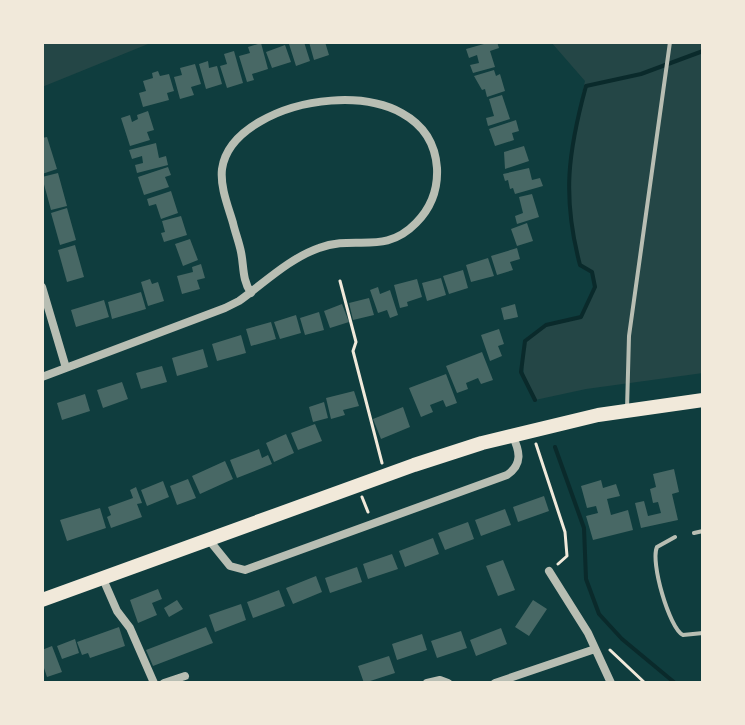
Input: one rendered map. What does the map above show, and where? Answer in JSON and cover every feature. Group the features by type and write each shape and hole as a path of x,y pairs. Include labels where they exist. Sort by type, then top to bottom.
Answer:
{"main road":[{"path":"42,600 385,476 531,429 627,410 703,400"}],"street":[{"path":"42,377 225,308 251,293 315,249 333,244 385,242 404,233 423,215 433,199 437,165 429,140 413,119 391,106 374,101 335,101 303,106 269,117 234,141 226,154 222,182 241,252 245,284 251,293"},
{"path":"42,287 66,368"},
{"path":"209,540 230,566 245,570 507,475 518,463 517,446 512,435"},
{"path":"549,571 588,633 611,683"},
{"path":"103,579 117,611 130,628 154,683"},
{"path":"495,683 595,649"},
{"path":"164,683 185,676"},
{"path":"427,683 440,680 448,683"}],"lane":[{"path":"627,410 629,336 670,42"},
{"path":"694,533 703,531"},
{"path":"675,537 657,547 654,561 673,625 683,635 703,633"}],"path":[{"path":"340,281 356,342 353,351 385,476"},
{"path":"531,429 565,532 567,556 549,571"},
{"path":"358,486 373,524"},
{"path":"588,633 645,683"}],"shaded area":[{"path":"42,42 153,42 42,87"},
{"path":"551,42 703,42 703,373 586,389 535,400 530,392 524,371 525,341 546,325 581,317 595,287 592,272 580,265 569,194 571,151 585,81"}],"building":[{"path":"304,42 310,61 296,66 289,44"},
{"path":"309,42 325,42 329,55 314,60"},
{"path":"497,42 499,48 490,51 495,67 473,73 470,65 479,63 477,55 469,58 466,49"},
{"path":"261,43 268,69 252,74 254,80 247,82 239,56 250,53 248,47"},
{"path":"285,45 291,62 272,68 266,52"},
{"path":"234,51 243,83 227,88 220,66 227,64 224,54"},
{"path":"208,61 209,68 217,66 222,84 206,89 199,64"},
{"path":"195,64 201,84 191,87 194,95 180,99 174,77 182,75 180,68"},
{"path":"494,70 496,76 500,74 505,91 487,97 485,89 482,90 474,76"},
{"path":"158,71 160,76 169,74 174,91 167,93 169,100 143,107 139,93 146,91 143,81 153,78 152,73"},
{"path":"502,95 510,119 488,126 486,118 494,116 489,99"},
{"path":"148,111 154,130 147,132 150,140 130,146 121,118 130,115 132,122 138,119 137,115"},
{"path":"516,120 519,131 512,133 514,140 495,146 489,129"},
{"path":"47,137 57,169 42,174 42,138"},
{"path":"156,143 159,158 166,156 168,165 137,173 135,165 143,163 142,156 132,159 129,150"},
{"path":"524,146 529,161 505,169 504,152"},
{"path":"168,167 171,175 165,177 169,187 144,195 138,177"},
{"path":"529,168 532,180 540,178 543,186 515,194 503,174"},
{"path":"58,173 67,206 51,210 42,177"},
{"path":"171,191 178,213 161,219 156,204 149,206 147,199"},
{"path":"532,194 539,217 517,224 515,216 523,213 519,197"},
{"path":"67,208 76,240 60,245 51,213"},
{"path":"181,216 187,235 164,242 162,221"},
{"path":"527,223 533,241 517,246 511,229"},
{"path":"190,239 198,260 183,266 175,244"},
{"path":"75,245 84,277 67,282 58,250"},
{"path":"517,248 520,259 510,262 513,270 497,275 491,256"},
{"path":"488,258 494,276 471,282 466,265"},
{"path":"201,264 205,278 197,280 200,289 182,294 177,276 193,272 192,267"},
{"path":"463,270 468,288 449,294 443,276"},
{"path":"441,278 446,295 427,301 422,283"},
{"path":"150,279 152,284 158,282 164,301 148,306 141,282"},
{"path":"417,279 422,297 400,308 394,285"},
{"path":"378,287 380,294 390,290 398,315 390,318 387,310 378,313 370,290"},
{"path":"141,292 146,309 112,319 108,302"},
{"path":"369,298 374,315 353,320 349,303"},
{"path":"104,300 109,317 76,327 71,310"},
{"path":"342,304 349,322 330,328 324,311"},
{"path":"515,304 518,317 504,320 501,308"},
{"path":"319,312 324,330 305,335 300,318"},
{"path":"296,315 301,333 280,339 274,322"},
{"path":"271,322 276,339 251,346 246,329"},
{"path":"499,329 504,344 498,346 502,356 490,361 481,335"},
{"path":"241,335 246,353 217,361 212,344"},
{"path":"203,349 208,367 177,376 172,358"},
{"path":"482,352 493,380 481,384 478,378 466,383 468,389 457,393 446,366"},
{"path":"162,366 167,382 141,389 136,373"},
{"path":"446,374 457,403 446,407 443,400 430,405 433,412 421,417 409,388"},
{"path":"122,382 128,399 103,408 97,390"},
{"path":"354,391 359,406 343,410 345,415 331,419 326,398"},
{"path":"85,394 90,411 62,420 57,403"},
{"path":"324,402 328,418 313,422 309,407"},
{"path":"403,407 410,427 381,439 373,419"},
{"path":"315,424 322,441 298,450 291,433"},
{"path":"286,434 294,453 274,462 266,443"},
{"path":"259,449 262,458 268,455 272,464 237,478 230,460"},
{"path":"225,461 233,479 200,494 192,476"},
{"path":"674,469 679,492 672,494 678,520 641,528 635,503 644,501 648,516 661,513 658,502 653,503 650,489 656,487 653,474"},
{"path":"188,479 196,498 177,505 170,486"},
{"path":"601,480 603,488 616,484 620,496 607,499 611,515 628,510 633,530 593,540 586,516 598,513 596,506 587,508 581,486"},
{"path":"163,481 169,497 147,506 141,490"},
{"path":"136,487 142,503 137,504 142,517 111,528 107,517 111,515 108,507 133,498 130,490"},
{"path":"544,496 549,511 518,522 513,507"},
{"path":"100,508 106,528 67,541 60,520"},
{"path":"505,509 511,525 481,536 475,520"},
{"path":"468,522 474,539 445,550 438,533"},
{"path":"433,538 439,554 405,567 399,551"},
{"path":"392,554 398,569 368,579 363,564"},
{"path":"503,560 515,590 498,596 486,566"},
{"path":"357,567 362,582 330,593 325,578"},
{"path":"316,576 322,592 293,604 286,588"},
{"path":"158,589 162,599 152,603 157,615 138,623 130,600"},
{"path":"279,590 285,606 253,618 247,602"},
{"path":"177,600 183,609 169,617 164,608"},
{"path":"533,600 547,609 529,636 515,627"},
{"path":"241,604 246,620 215,632 209,615"},
{"path":"119,627 125,646 90,658 88,653 82,655 77,642"},
{"path":"206,627 213,643 153,666 146,650"},
{"path":"501,628 507,644 476,656 470,640"},
{"path":"461,631 467,648 437,658 431,641"},
{"path":"422,634 427,650 397,660 392,644"},
{"path":"75,639 79,653 62,659 57,646"},
{"path":"52,646 62,672 47,677 42,650"},
{"path":"389,656 395,673 364,683 358,666"}],"waterway":[{"path":"535,400 521,372 525,341 546,325 581,317 595,287 592,272 580,265 569,196 571,154 586,86 641,74 703,51"},
{"path":"555,447 584,528 586,579 599,614 622,639 675,683"}]}
